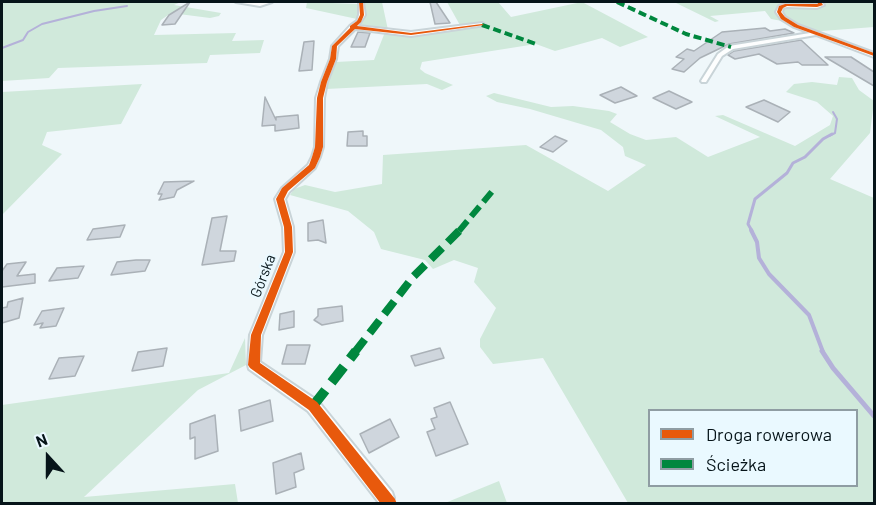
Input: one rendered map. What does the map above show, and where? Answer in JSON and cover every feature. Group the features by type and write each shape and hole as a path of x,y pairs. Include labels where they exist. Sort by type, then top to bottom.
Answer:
{"street":[{"path":"238,2 260,4 270,2"},
{"name":"Górska","path":"361,2 362,15 359,22 335,46 333,59 324,82 320,98 319,147 316,157 312,166 285,190 280,199 288,227 289,252 256,335 254,365 313,406 386,498"},
{"path":"819,2 821,5 817,6 787,4 781,7 779,12 783,18 796,27 874,55"},
{"path":"352,27 411,34 482,25"},
{"path":"704,81 720,55 731,47 814,34"}],"green space":[{"path":"2,2 181,2 174,5 221,13 219,16 210,18 171,13 161,20 154,35 236,33 232,41 264,40 260,53 210,55 207,63 58,68 49,78 2,81"},
{"path":"307,2 357,4 359,13 357,19 306,8"},
{"path":"363,2 382,2 388,30 358,25 365,14"},
{"path":"447,2 498,2 511,17 582,2 648,37 620,47 602,38 555,51 536,44 422,62 420,69 425,73 453,85 442,90 427,84 326,89 336,62 374,60 385,32 415,35 487,25 461,27"},
{"path":"674,2 874,2 874,27 809,32 788,22 771,19 765,11 710,16 719,21 715,22"},
{"path":"839,77 852,78 859,90 874,101 870,133 830,179 874,198 874,503 628,503 543,358 493,364 480,347 480,339 496,308 474,282 478,268 454,260 433,269 425,260 381,249 374,232 348,211 290,195 294,189 305,185 335,192 382,184 383,155 526,145 608,191 646,165 625,156 623,147 601,130 530,109 497,102 486,96 494,93 551,107 573,106 609,111 617,114 610,122 630,134 646,140 676,137 708,157 760,137 715,116 723,115 795,146 830,125 833,116 817,102 786,92 794,84 812,82 837,85"},
{"path":"142,84 121,124 47,132 42,145 62,154 2,215 2,92"},
{"path":"245,338 246,365 198,390 84,497 235,484 238,503 2,503 2,405 229,373"},
{"path":"499,481 507,503 445,503"}],"building":[{"path":"190,2 175,24 162,25 169,15"},
{"path":"430,2 436,2 450,23 435,24"},
{"path":"765,28 770,31 785,29 794,33 729,44 700,58 684,72 672,69 684,59 676,57 687,49 694,51 722,32"},
{"path":"358,32 370,33 365,47 351,47"},
{"path":"801,40 828,65 802,65 798,62 777,64 759,54 735,59 728,55 734,51"},
{"path":"314,41 312,70 299,71 304,42"},
{"path":"825,57 851,57 874,72 874,86"},
{"path":"621,87 637,96 615,103 600,95"},
{"path":"669,91 692,102 676,109 653,98"},
{"path":"265,97 276,120 276,117 298,115 299,128 275,131 275,125 262,126"},
{"path":"764,100 790,112 778,122 746,107"},
{"path":"363,131 363,136 367,136 367,146 347,146 348,132"},
{"path":"555,136 567,141 553,152 540,147"},
{"path":"194,181 177,190 174,197 159,200 162,194 158,194 164,182"},
{"path":"227,216 220,251 236,251 234,261 202,265 212,218"},
{"path":"323,220 326,243 318,240 308,241 308,223"},
{"path":"125,225 120,237 87,240 93,229"},
{"path":"150,260 145,271 111,275 117,262"},
{"path":"26,262 17,276 35,274 35,283 2,287 2,271 7,264"},
{"path":"84,266 78,278 49,281 57,268"},
{"path":"23,298 19,318 2,323 2,308 7,307 8,302"},
{"path":"342,306 343,321 322,325 314,320 318,316 318,309"},
{"path":"64,308 56,326 40,328 43,323 34,325 42,311"},
{"path":"294,311 294,327 279,330 280,314"},
{"path":"287,345 310,345 305,364 282,364"},
{"path":"167,348 163,366 132,371 138,352"},
{"path":"440,348 444,358 415,366 411,356"},
{"path":"84,356 75,376 49,379 59,358"},
{"path":"270,400 273,421 241,431 239,410"},
{"path":"450,402 468,444 436,456 427,432 435,429 431,419 437,417 434,408"},
{"path":"215,415 218,451 195,459 195,437 190,439 190,424"},
{"path":"390,419 399,437 369,453 360,434"},
{"path":"301,453 304,469 294,473 296,487 276,494 273,463"}],"waterway":[{"path":"2,48 23,40 28,32 42,24 94,11 127,6"},
{"path":"829,136 835,133 837,119 833,112"},
{"path":"752,231 748,224 755,199 787,173 793,163 805,157 823,139 832,134"},
{"path":"751,230 757,242 759,258 769,274 809,315 823,352"},
{"path":"822,351 833,368 874,416"}],"marked path":[{"path":"617,2 686,34 731,47"},
{"path":"482,25 536,44"},
{"path":"313,406 413,277 472,218 495,188"}],"cycle path":[{"path":"361,2 362,15 359,22 335,46 333,59 324,82 320,98 319,147 316,157 312,166 285,190 280,199 288,227 289,252 256,335 254,365 313,406 390,504"},
{"path":"819,2 821,5 817,6 787,5 781,7 779,12 783,18 796,26 874,55"},
{"path":"352,27 411,34 482,25"}]}
